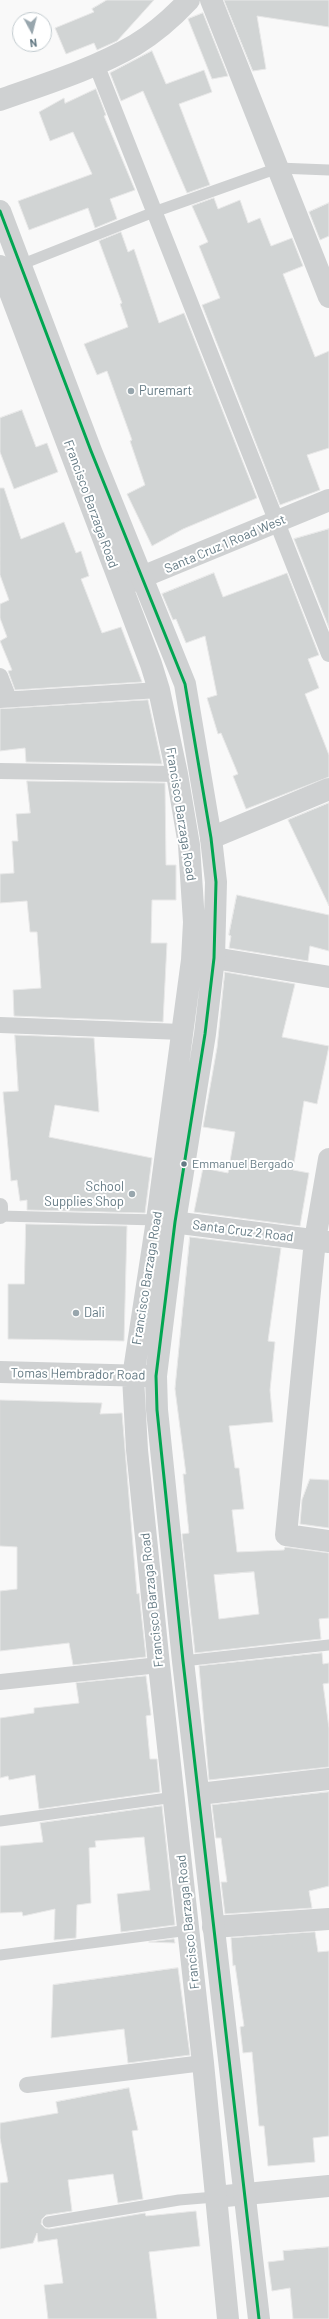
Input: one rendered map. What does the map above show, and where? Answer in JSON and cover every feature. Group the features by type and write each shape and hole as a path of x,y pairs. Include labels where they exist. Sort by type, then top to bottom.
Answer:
{"street":[{"path":"0,100 96,64 136,45 171,18 189,0"},
{"path":"211,0 329,297"},
{"path":"96,64 329,654"},
{"name":"Francisco Barzaga Road","path":"0,211 6,268 159,690 177,774 189,845 193,901 192,960 182,1032 166,1221 156,1376 157,1410 182,1661 199,1794 259,2319"},
{"name":"Francisco Barzaga Road","path":"6,268 91,451 185,684 211,838 216,882 214,958 205,1034 133,1377 137,1450 203,2063 228,2319"},
{"name":"Santa Cruz 1 Road West","path":"121,586 329,500"},
{"path":"0,676 4,699 159,690"},
{"path":"0,771 177,774"},
{"path":"211,838 329,789"},
{"path":"214,958 329,977"},
{"path":"0,1025 182,1032"},
{"path":"329,1159 322,1241 286,1534 329,1541"},
{"path":"0,1206 0,1216"},
{"name":"Santa Cruz 2 Road","path":"166,1221 322,1241"},
{"name":"Tomas Hembrador Road","path":"0,1372 133,1377 156,1376"},
{"path":"0,1682 159,1665"},
{"path":"199,1794 329,1779"},
{"path":"214,1927 329,1919"},
{"path":"27,2084 203,2063"},
{"path":"215,2197 329,2186"}],"lane":[{"path":"6,268 154,212 278,168 329,170"},
{"path":"0,1216 166,1221"},
{"path":"182,1661 329,1645"},
{"path":"0,1821 175,1797"},
{"path":"0,1954 189,1930"},
{"path":"48,2222 179,2200 215,2197"}],"building":[{"path":"107,0 154,0 117,41 97,50 94,43 66,54 55,28 94,12 92,9"},
{"path":"224,0 329,0 329,27 257,16 266,69 253,71"},
{"path":"203,13 228,76 212,79 188,19"},
{"path":"152,51 166,84 204,70 212,92 179,104 210,185 187,193 143,91 121,101 110,73"},
{"path":"96,89 106,115 104,116 135,190 110,199 117,219 95,228 88,208 29,230 18,201 92,174 73,132 50,141 39,112 64,98 65,103"},
{"path":"214,198 218,209 240,200 248,223 260,218 271,246 292,238 303,266 283,274 315,357 329,351 329,448 307,455 320,490 280,505 202,305 220,298 199,246 208,242 192,206"},
{"path":"329,203 329,236 320,240 309,212"},
{"path":"121,232 128,252 134,249 159,323 184,313 257,498 183,529 152,546 127,494 145,485 130,441 132,440 107,371 97,375 84,344 128,327 120,304 122,303 99,241"},
{"path":"22,410 36,447 47,443 58,472 14,489 0,452 0,418"},
{"path":"0,488 4,488 21,539 64,522 76,553 81,551 89,576 81,579 102,633 121,627 142,682 15,690 8,671 12,670 0,641 7,637 0,618 0,604 9,600 0,575"},
{"path":"329,529 329,628 294,539"},
{"path":"214,573 223,597 287,573 319,655 308,659 319,688 305,694 329,755 329,777 246,809 233,776 238,774 221,733 218,734 207,698 217,695 205,636 186,643 176,619 173,620 162,594"},
{"path":"148,700 162,764 26,762 25,748 0,751 0,709"},
{"path":"27,781 165,783 166,865 176,865 176,900 152,900 151,943 167,943 163,1022 14,1016 13,990 41,988 37,932 30,932 27,901 0,903 0,874 14,873 12,841 18,841 16,814 30,813"},
{"path":"329,803 329,906 288,820"},
{"path":"237,895 329,915 329,951 310,946 308,961 229,948 231,936 229,935"},
{"path":"225,972 295,984 282,1037 329,1046 317,1104 304,1101 293,1170 309,1173 300,1226 194,1212 203,1168 228,1173 235,1132 203,1127 217,1048"},
{"path":"15,1035 94,1038 99,1112 55,1105 49,1137 152,1158 145,1213 27,1210 27,1200 20,1201 17,1180 11,1181 3,1092 18,1091"},
{"path":"26,1224 127,1226 124,1341 8,1339 8,1284 24,1284"},
{"path":"190,1237 281,1248 268,1341 275,1342 270,1390 273,1422 229,1426 235,1468 239,1468 244,1509 232,1510 237,1552 284,1550 285,1547 329,1553 329,1618 319,1619 321,1639 195,1653 182,1534 189,1533 183,1474 186,1474 175,1389","holes":["254,1572 259,1614 219,1619 214,1575"]},
{"path":"0,1400 102,1403 100,1414 122,1413 137,1594 139,1593 146,1657 73,1665 69,1643 0,1651 0,1591 17,1589 17,1547 0,1546"},
{"path":"310,1479 329,1480 329,1528 300,1524 302,1500"},
{"path":"322,1653 323,1664 329,1663 329,1683 323,1684 329,1728 329,1767 209,1780 199,1666"},
{"path":"146,1676 151,1715 146,1716 150,1759 157,1759 160,1792 39,1809 35,1775 9,1780 8,1776 0,1778 0,1718 34,1713 34,1708 79,1703 76,1683"},
{"path":"329,1792 329,1886 309,1891 312,1908 225,1914 221,1882 227,1882 221,1838 216,1838 212,1805"},
{"path":"162,1806 175,1925 121,1932 117,1894 150,1890 144,1837 95,1841 96,1847 89,1848 91,1903 77,1905 76,1938 54,1940 55,1909 23,1916 22,1912 0,1913 0,1846 43,1842 40,1823"},
{"path":"315,1932 318,1952 329,1951 329,2136 313,2138 315,2162 268,2166 264,2126 259,2126 252,2052 243,2053 240,2027 244,2026 235,1965 233,1966 231,1938"},
{"path":"174,1939 175,1943 149,1942"},
{"path":"178,1968 190,2055 128,2063 124,2029 51,2038 53,1985"},
{"path":"129,2088 138,2130 132,2131 143,2199 118,2203 113,2174 68,2180 72,2211 46,2215 42,2219 41,2224 45,2228 49,2229 145,2213 146,2216 196,2211 200,2246 149,2252 157,2319 48,2319 44,2285 63,2283 57,2239 38,2242 37,2233 33,2243 0,2249 0,2183 8,2182 0,2138 0,2123 58,2113 56,2102"},
{"path":"329,2247 329,2319 293,2319 290,2288 272,2291 268,2262 284,2260 283,2251"}],"transit line":[{"path":"0,211 91,451 185,684 211,838 216,882 214,958 205,1034 175,1222 156,1376 157,1410 183,1661 259,2319"}],"place":[{"name":"Puremart","path":"131,391"},
{"name":"Emmanuel Bergado","path":"184,1164"},
{"name":"School Supplies Shop","path":"132,1194"},
{"name":"Dali","path":"76,1313"}]}
